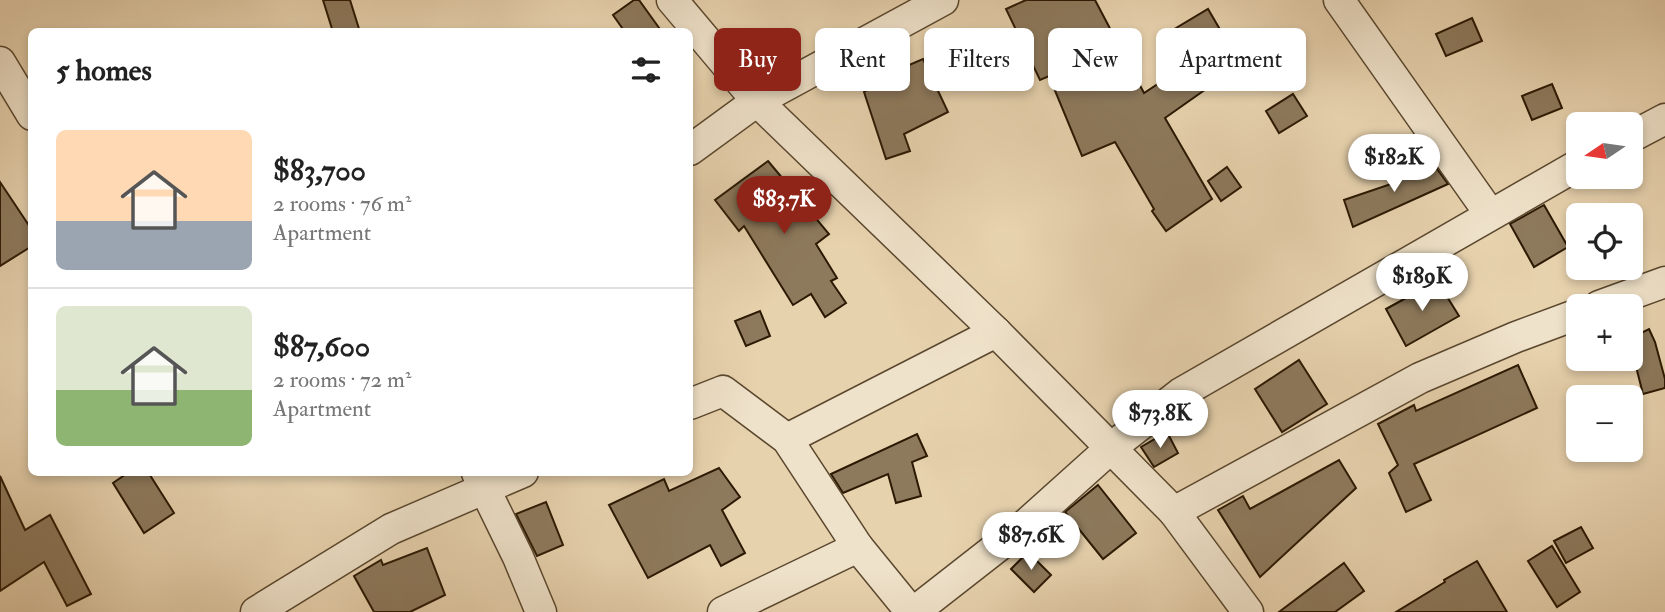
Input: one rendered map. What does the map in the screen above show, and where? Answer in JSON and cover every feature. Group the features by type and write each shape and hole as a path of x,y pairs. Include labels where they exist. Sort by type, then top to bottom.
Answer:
{"street":[{"path":"672,0 757,101 996,332 1174,512 1248,612"},
{"path":"693,148 757,101 943,0"},
{"path":"1339,0 1490,214"},
{"path":"0,62 28,108"},
{"path":"1643,131 1665,119"},
{"path":"693,403 723,391 787,439 858,547 912,612 1024,526 1112,447 1181,393 1566,172"},
{"path":"1632,294 1665,282"},
{"path":"1174,512 1420,378 1566,318"},
{"path":"787,439 996,332"},
{"path":"256,612 391,529 480,481 504,476"},
{"path":"480,481 518,557 541,612"},
{"path":"723,612 858,547"}],"building":[{"path":"323,0 350,0 359,28 332,28"},
{"path":"634,0 639,0 659,28 622,28 613,15"},
{"path":"1026,0 1095,0 1110,28 1048,28 1048,76 1040,80 1034,67 1034,28 1015,28 1006,9"},
{"path":"1208,9 1219,28 1176,28"},
{"path":"1472,18 1482,41 1446,56 1436,34"},
{"path":"923,59 924,91 938,91 948,112 904,134 910,151 886,159 864,92 910,91 910,65"},
{"path":"1552,84 1562,108 1532,120 1522,96"},
{"path":"1156,85 1156,91 1203,91 1165,118 1212,199 1166,231 1152,211 1154,209 1115,142 1082,156 1055,91 1142,89 1144,93"},
{"path":"1293,94 1307,116 1279,133 1266,111"},
{"path":"768,161 829,234 816,244 837,278 831,281 846,303 825,317 811,294 793,305 744,226 739,231 715,200"},
{"path":"1416,163 1421,174 1437,169 1448,184 1353,227 1344,200 1397,182 1393,173"},
{"path":"1227,167 1241,187 1221,201 1208,181"},
{"path":"0,182 28,224 28,248 0,266"},
{"path":"1544,205 1566,244 1566,248 1534,267 1510,224"},
{"path":"1437,281 1459,316 1406,346 1386,309"},
{"path":"760,311 770,336 746,346 735,321"},
{"path":"1649,329 1655,342 1665,388 1643,394 1643,385 1641,385 1637,371 1643,371 1643,332"},
{"path":"1299,360 1327,404 1282,432 1255,389"},
{"path":"1518,365 1537,408 1414,464 1431,500 1406,512 1389,473 1398,465 1378,424 1414,405 1416,411"},
{"path":"1167,432 1178,453 1154,467 1141,447"},
{"path":"917,434 927,456 912,462 921,496 896,503 888,474 843,493 831,474"},
{"path":"1339,460 1356,488 1260,577 1218,510 1243,496 1250,509"},
{"path":"719,468 740,497 722,510 745,553 721,566 710,545 648,578 609,505 664,479 669,491"},
{"path":"0,476 25,530 50,515 91,594 67,606 44,562 0,591"},
{"path":"123,476 151,476 174,513 144,533 113,483"},
{"path":"1098,485 1136,533 1103,559 1065,512"},
{"path":"546,502 563,545 537,556 516,514"},
{"path":"1581,527 1593,548 1566,563 1554,541"},
{"path":"1552,546 1580,592 1557,607 1528,561"},
{"path":"427,548 445,595 410,612 374,612 354,576 381,560 383,565"},
{"path":"1028,552 1051,575 1034,592 1011,569"},
{"path":"1477,561 1507,612 1396,612 1445,582 1444,580"},
{"path":"1344,563 1364,591 1335,612 1279,612"}]}
